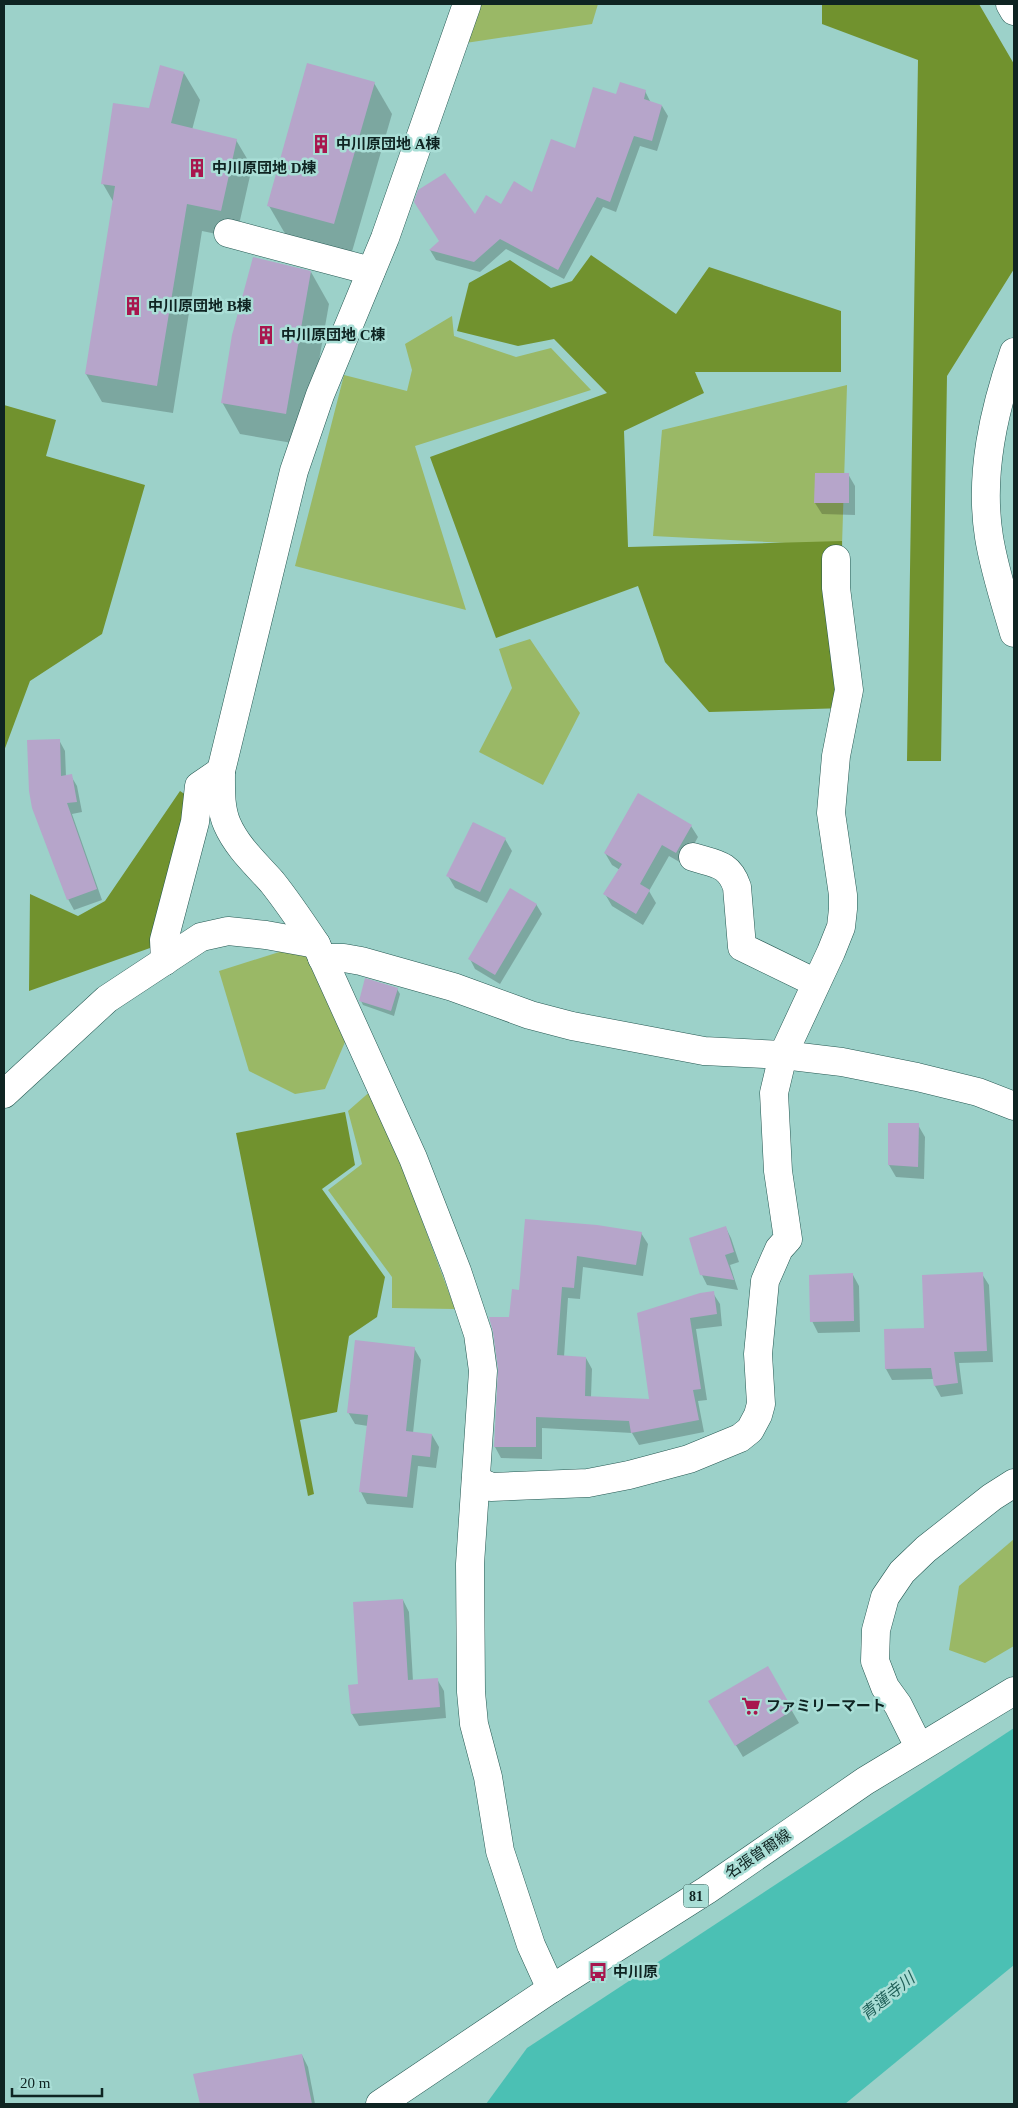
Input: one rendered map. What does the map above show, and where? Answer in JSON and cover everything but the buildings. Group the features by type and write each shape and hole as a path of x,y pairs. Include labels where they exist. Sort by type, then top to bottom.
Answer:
{"street":[{"path":"467,4 385,238 320,395 294,471 221,771 221,794 228,825 250,859 272,882 296,912 319,951 413,1158 457,1271 478,1334 483,1371 470,1564 471,1692 474,1724 488,1777 500,1851 531,1946 552,1989"},
{"path":"1010,4 1014,11"},
{"path":"228,233 371,271"},
{"path":"1014,352 1004,381 991,432 986,507 995,566 1014,634"},
{"path":"476,1480 492,1486 588,1483 630,1475 689,1459 731,1442 750,1430 761,1404 758,1354 765,1281 779,1249 788,1239 778,1171 774,1093 783,1054 841,927 843,909 843,895 831,813 836,756 849,690 836,588 836,559"},
{"path":"165,961 164,940 195,822 199,786 221,771"},
{"path":"693,857 726,867 734,878 737,887 742,947 816,983"},
{"path":"4,1094 107,999 201,937 228,931 266,935 453,987 521,1012 572,1026 704,1051 783,1054 842,1062 917,1077 978,1092 1014,1106"},
{"path":"919,1747 898,1705 884,1687 876,1661 876,1630 885,1597 902,1572 926,1549 1014,1483"},
{"name":"名張曽爾線","path":"380,2104 552,1989 707,1890 864,1781 1014,1691"}],"green space":[{"path":"482,4 598,4 592,24 459,44"},
{"path":"822,4 979,4 1014,64 1014,269 947,376 941,761 907,761 918,60 822,24"},
{"path":"591,255 676,314 709,267 841,311 841,372 695,372 704,393 624,431 628,547 842,541 846,708 709,712 665,662 638,586 496,638 430,457 607,393 554,339 518,346 457,331 469,283 510,260 551,288 572,281"},
{"path":"452,316 454,336 516,357 551,348 591,390 415,446 466,610 295,566 344,375 407,391 412,370 405,344"},
{"path":"847,385 842,546 653,536 662,430"},
{"path":"4,405 56,420 46,456 145,485 102,634 30,681 4,751"},
{"path":"530,639 580,713 543,785 479,752 512,688 499,649"},
{"path":"180,791 189,797 150,948 29,991 30,894 78,916 105,901"},
{"path":"314,941 345,1042 325,1089 295,1094 249,1071 219,971"},
{"path":"373,1089 455,1309 392,1308 392,1277 328,1190 362,1164 348,1111"},
{"path":"345,1112 355,1165 322,1189 385,1277 377,1317 349,1336 337,1412 300,1420 314,1494 308,1496 236,1133"},
{"path":"1014,1539 1014,1646 985,1663 949,1650 959,1586"}],"water":[{"name":"青蓮寺川","path":"1014,1728 1014,1965 845,2104 486,2104 527,2048"}],"place":[{"name":"中川原団地 A棟","path":"321,144"},
{"name":"中川原団地 D棟","path":"197,168"},
{"name":"中川原団地 B棟","path":"133,306"},
{"name":"中川原団地 C棟","path":"266,335"},
{"name":"ファミリーマート","path":"751,1706"},
{"name":"中川原","path":"598,1972"}]}
